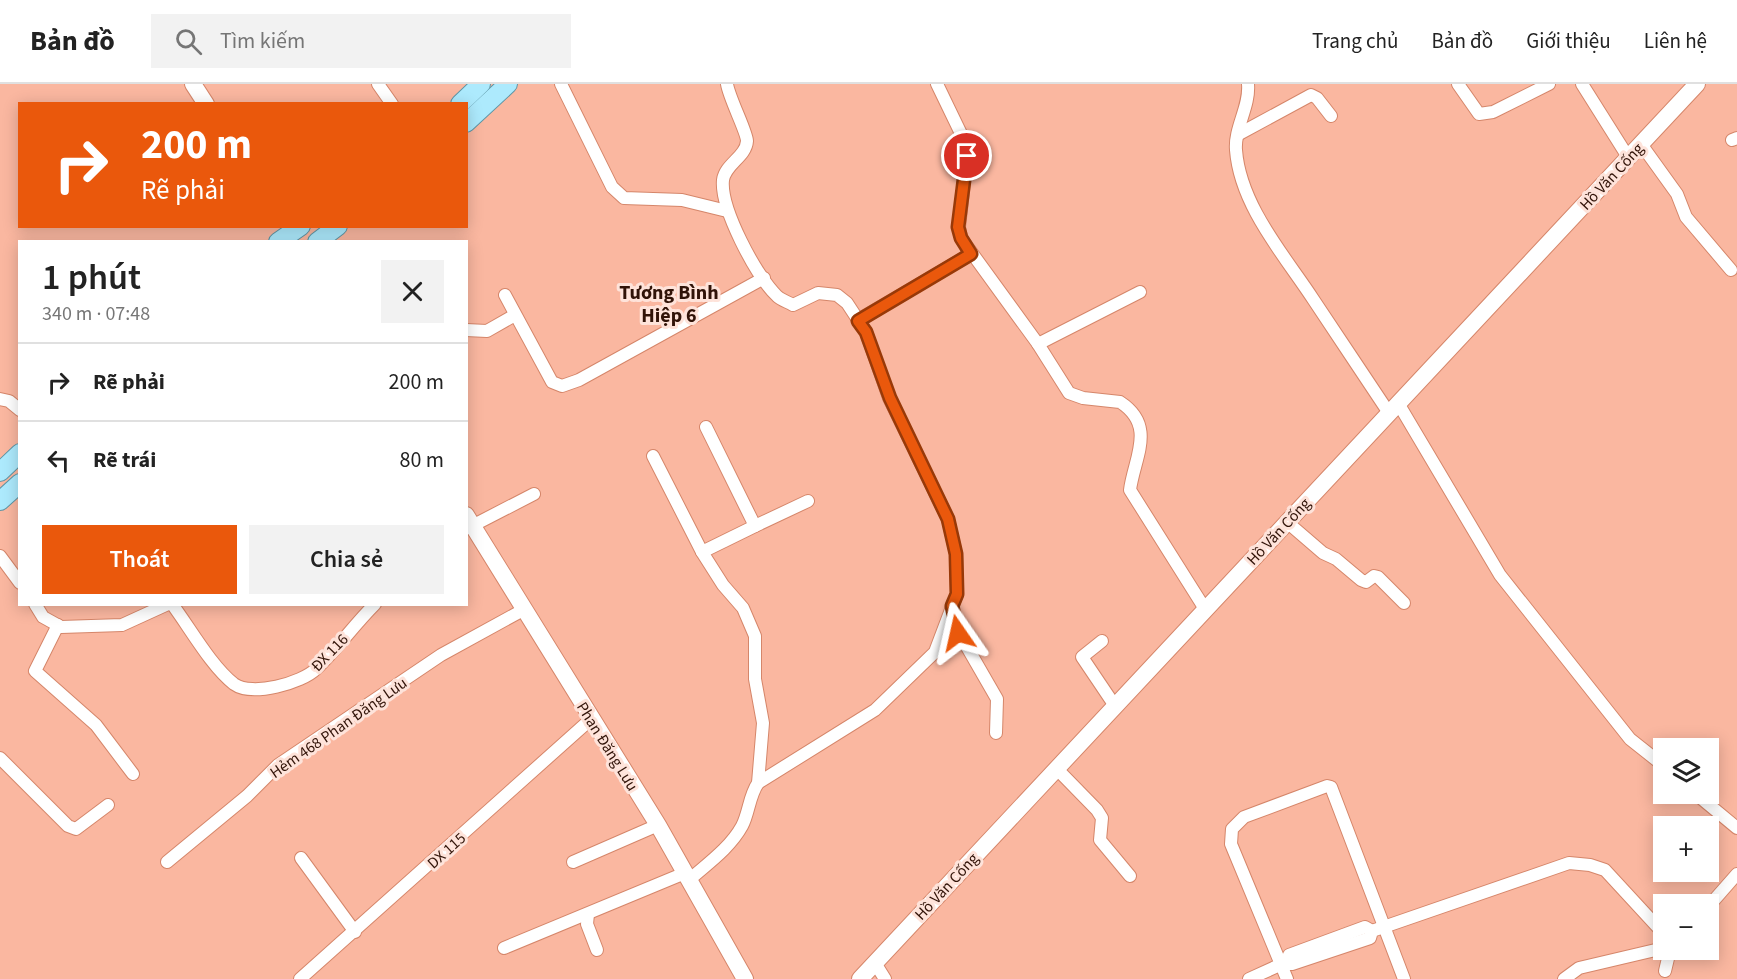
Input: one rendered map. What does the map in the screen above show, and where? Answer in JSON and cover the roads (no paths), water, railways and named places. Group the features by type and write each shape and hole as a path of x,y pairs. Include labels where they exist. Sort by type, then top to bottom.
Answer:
{"main road":[{"path":"462,102 481,84"},
{"path":"468,121 508,84"},
{"path":"319,240 335,228"},
{"path":"0,472 18,455"},
{"path":"0,501 18,485"}],"street":[{"path":"193,84 205,102"},
{"path":"561,84 612,187 624,198 682,200 727,211"},
{"path":"504,948 687,876 725,847 742,826 753,790 758,783 875,710 935,652 957,594 956,554 948,519 890,398 866,332 847,303 837,295 818,293 793,305 778,298 739,238 727,211 723,181 725,173 744,150 747,140 727,84"},
{"path":"937,84 966,144 967,156 958,227 961,238 1038,344 1069,393 1083,398 1120,402 1134,417 1142,440 1130,490 1205,609"},
{"path":"1248,84 1249,98 1236,148 1244,187 1270,234 1393,408 1500,575 1630,739 1653,757"},
{"path":"1458,84 1479,114 1484,114 1549,84"},
{"path":"1582,84 1628,157"},
{"name":"Hồ Văn Cống","path":"860,979 1697,84"},
{"path":"384,86 391,102"},
{"path":"1239,134 1311,95 1317,98 1330,116"},
{"path":"1641,144 1677,194 1686,217 1731,270"},
{"path":"858,321 971,254"},
{"path":"505,295 552,382 562,386 579,380 764,278"},
{"path":"1038,344 1140,292"},
{"path":"468,330 487,331 515,315"},
{"path":"0,399 9,401 18,408"},
{"path":"706,427 754,526"},
{"path":"653,456 702,552 723,585 743,608 755,636 755,679 763,723 758,783"},
{"path":"468,523 534,494"},
{"path":"702,552 808,501"},
{"path":"1287,522 1323,553 1336,559 1364,582 1374,576 1378,577 1404,603"},
{"name":"Phan Đăng Lưu","path":"468,523 658,825 745,979"},
{"path":"0,556 18,580"},
{"path":"36,606 43,617 58,625 122,626 166,606"},
{"name":"ĐX 116","path":"172,606 236,686 257,690 277,688 314,671 373,606"},
{"path":"952,606 958,633 997,699 996,733"},
{"name":"Hẻm 468 Phan Đăng Lưu","path":"167,862 247,796 278,765 441,655 523,610"},
{"path":"58,625 35,671 99,729 133,774"},
{"path":"1102,641 1082,657 1115,706"},
{"name":"DX 115","path":"300,979 591,719"},
{"path":"0,758 68,826 76,829 108,804"},
{"path":"1056,768 1097,810 1102,818 1100,840 1130,876"},
{"path":"1287,979 1284,963 1231,844 1232,829 1244,817 1322,787 1331,788 1378,929 1404,979"},
{"path":"1708,804 1737,828"},
{"path":"573,862 658,825"},
{"path":"301,858 355,932"},
{"path":"1249,979 1284,963 1292,964 1333,945 1370,938 1378,929 1552,867 1579,863 1605,870 1653,922"},
{"path":"1719,894 1737,874"},
{"path":"588,914 587,924 597,950"},
{"path":"1564,979 1578,968 1653,951"},
{"path":"1665,971 1668,960"},
{"path":"875,963 885,979"}],"district":[{"name":"Tương Bình Hiệp 6","path":"669,304"}]}
